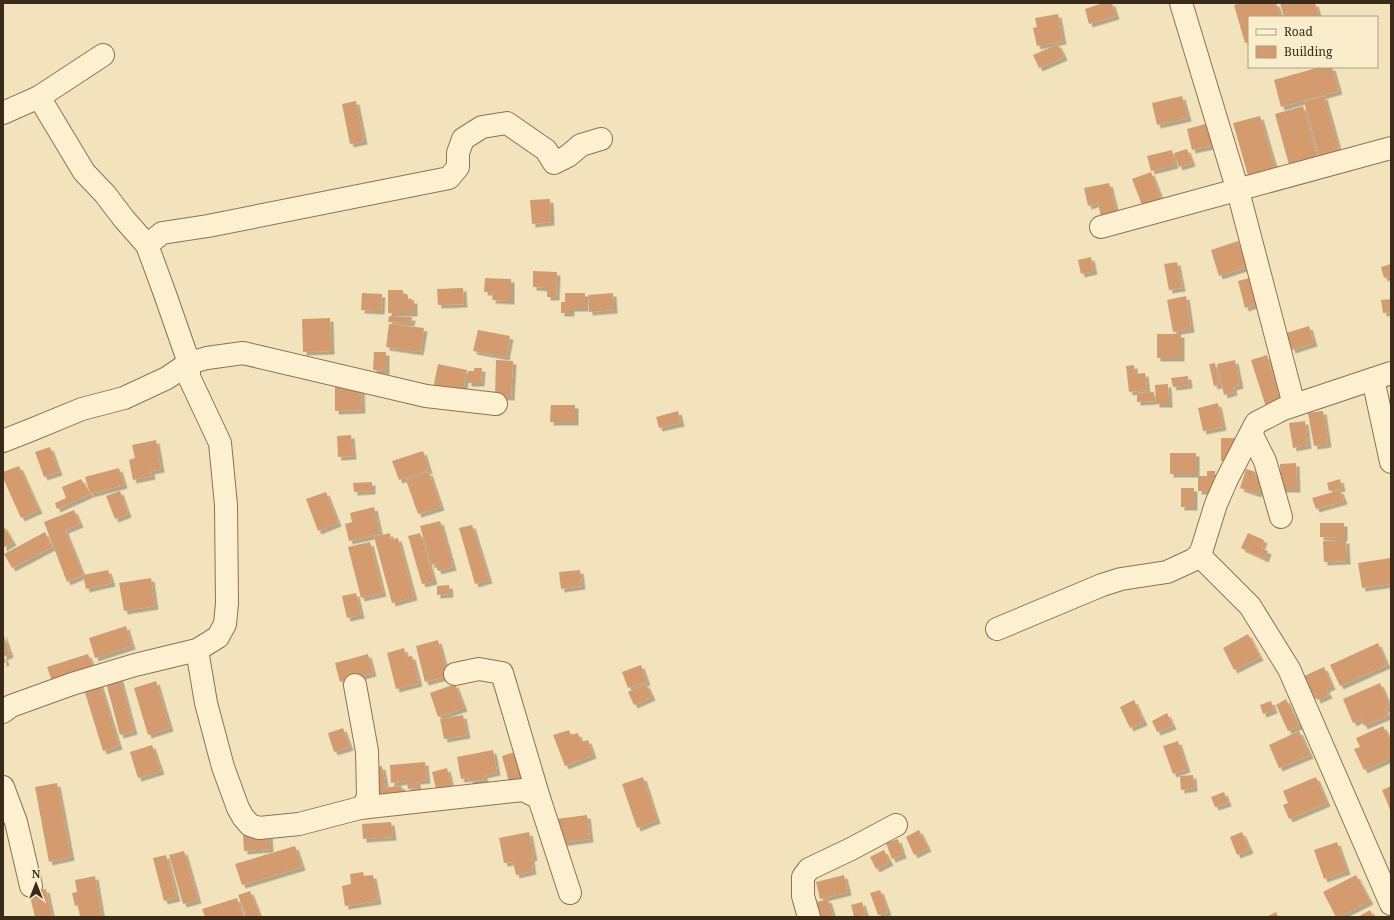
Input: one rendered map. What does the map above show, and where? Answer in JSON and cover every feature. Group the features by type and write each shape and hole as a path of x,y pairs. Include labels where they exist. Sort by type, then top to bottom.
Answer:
{"street":[{"path":"1181,3 1238,190 1294,405"},
{"path":"3,113 39,98 103,54"},
{"path":"3,712 11,706 72,684 135,665 197,650 218,637 224,624 227,603 226,505 220,443 189,377 189,363 147,244 124,219 105,194 84,172 39,98"},
{"path":"147,244 162,233 216,225 449,178 458,167 458,153 463,139 482,127 507,123 546,150 554,163 568,156 581,145 601,139"},
{"path":"1101,227 1391,148"},
{"path":"3,440 82,409 124,398 167,378 189,363 206,358 243,353 426,396 496,404"},
{"path":"997,629 1102,585 1121,579 1167,572 1193,560 1199,554 1206,538 1216,504 1227,479 1256,424 1283,409 1382,376 1391,462"},
{"path":"1252,433 1265,462 1281,517"},
{"path":"1199,554 1250,606 1290,668 1391,904"},
{"path":"197,650 206,703 223,767 238,808 250,825 259,828 299,824 360,808 523,790 539,798"},
{"path":"455,674 479,669 502,674 539,798 570,893"},
{"path":"355,685 367,758 368,795 366,802 360,808"},
{"path":"3,787 16,822 31,886"},
{"path":"809,917 803,896 803,877 809,869 896,826"}],"building":[{"path":"1103,3 1112,3 1116,16 1089,24 1085,9"},
{"path":"1241,3 1276,3 1281,16 1248,16 1248,42 1245,43 1234,5"},
{"path":"1280,3 1315,3 1319,16 1284,16"},
{"path":"1058,14 1063,41 1037,46 1033,28 1037,27 1035,18"},
{"path":"1058,44 1064,57 1039,68 1033,55"},
{"path":"1316,68 1332,68 1339,91 1281,107 1274,80"},
{"path":"1182,96 1188,118 1157,125 1152,103"},
{"path":"1324,96 1342,161 1322,166 1304,102"},
{"path":"356,101 364,141 350,144 342,104"},
{"path":"1303,106 1319,164 1291,172 1275,114"},
{"path":"1260,116 1276,171 1249,179 1233,123"},
{"path":"1209,123 1215,145 1192,150 1187,129"},
{"path":"1187,149 1192,163 1179,167 1174,153"},
{"path":"1172,150 1175,165 1151,171 1147,156"},
{"path":"1151,172 1161,198 1142,205 1132,179"},
{"path":"1109,183 1117,214 1101,217 1098,203 1088,206 1084,188"},
{"path":"550,199 551,222 532,224 530,200"},
{"path":"1238,241 1247,267 1219,276 1211,250"},
{"path":"1091,257 1094,271 1081,274 1078,260"},
{"path":"1177,262 1182,288 1169,290 1164,264"},
{"path":"1391,264 1391,276 1384,278 1381,267"},
{"path":"533,271 557,272 556,297 547,297 547,288 533,287"},
{"path":"1253,277 1260,303 1245,308 1238,281"},
{"path":"485,278 511,279 511,301 492,300 493,292 484,292"},
{"path":"463,288 464,304 438,305 437,289"},
{"path":"388,290 403,290 403,295 408,295 408,300 414,300 414,313 388,313"},
{"path":"362,293 382,294 381,311 361,310"},
{"path":"565,293 585,293 585,308 571,308 571,313 561,313 561,302 565,302"},
{"path":"613,293 614,310 589,312 588,295"},
{"path":"1186,296 1191,329 1173,332 1167,300"},
{"path":"1391,299 1391,312 1383,313 1381,300"},
{"path":"389,316 412,317 411,323 388,322"},
{"path":"330,318 331,351 303,352 302,319"},
{"path":"389,324 424,328 420,352 386,347"},
{"path":"1309,326 1314,343 1292,350 1286,333"},
{"path":"478,330 510,336 506,357 473,351"},
{"path":"1157,334 1181,334 1181,358 1157,358"},
{"path":"374,352 386,352 386,371 373,370"},
{"path":"1267,355 1281,402 1266,407 1251,360"},
{"path":"496,360 513,361 511,397 495,396"},
{"path":"1235,360 1240,385 1233,387 1234,392 1224,395 1217,364"},
{"path":"1215,363 1219,385 1214,386 1209,364"},
{"path":"438,364 467,370 462,395 433,389"},
{"path":"1134,365 1135,374 1145,373 1147,390 1129,392 1126,366"},
{"path":"474,368 482,368 481,383 468,383 468,371 474,371"},
{"path":"1188,376 1189,385 1173,387 1171,378"},
{"path":"1168,384 1169,404 1156,404 1155,385"},
{"path":"335,387 361,387 362,410 335,411"},
{"path":"1154,392 1154,401 1137,402 1137,393"},
{"path":"1218,403 1223,427 1203,431 1198,408"},
{"path":"551,405 575,405 575,422 550,422"},
{"path":"678,411 681,423 659,428 656,417"},
{"path":"1323,411 1328,444 1314,446 1308,413"},
{"path":"1305,421 1308,445 1293,448 1289,423"},
{"path":"351,435 353,456 338,457 337,436"},
{"path":"1221,438 1235,438 1235,461 1221,461"},
{"path":"156,440 161,469 151,471 152,476 133,480 129,460 135,458 132,445"},
{"path":"50,447 59,472 44,477 35,452"},
{"path":"423,451 429,470 399,480 392,461"},
{"path":"1170,453 1196,453 1196,474 1170,474"},
{"path":"1296,463 1297,489 1281,489 1280,464"},
{"path":"19,466 39,510 21,518 3,478 3,472"},
{"path":"119,468 124,485 90,494 85,477"},
{"path":"1246,469 1256,472 1254,477 1263,480 1258,494 1240,488"},
{"path":"1207,471 1215,471 1215,476 1217,476 1217,491 1198,491 1198,476 1207,476"},
{"path":"429,472 441,507 418,514 406,480"},
{"path":"81,479 90,494 57,509 55,503 66,498 62,487"},
{"path":"1340,479 1342,488 1329,491 1327,483"},
{"path":"372,482 372,491 354,492 353,483"},
{"path":"1181,488 1194,488 1194,507 1181,507"},
{"path":"1340,490 1344,501 1316,509 1312,498"},
{"path":"120,491 128,514 115,519 106,496"},
{"path":"326,492 338,523 318,531 306,499"},
{"path":"374,507 380,534 349,541 345,524 352,522 350,513"},
{"path":"74,510 80,524 65,530 83,575 67,582 44,522"},
{"path":"440,521 453,567 438,571 435,563 431,565 420,526"},
{"path":"1320,523 1344,523 1344,538 1320,537"},
{"path":"3,525 13,542 3,548"},
{"path":"472,525 489,580 475,584 459,528"},
{"path":"45,532 52,547 12,568 4,554"},
{"path":"390,533 391,540 398,538 414,597 392,603 374,537"},
{"path":"420,533 434,581 422,584 408,536"},
{"path":"1248,533 1264,540 1261,548 1268,551 1265,559 1241,548"},
{"path":"1346,540 1347,561 1324,562 1323,541"},
{"path":"370,542 383,593 361,598 348,547"},
{"path":"1391,558 1391,584 1362,588 1358,563"},
{"path":"108,570 112,583 86,589 83,575"},
{"path":"580,570 582,586 561,589 559,572"},
{"path":"151,578 155,606 124,611 119,583"},
{"path":"449,585 450,594 437,595 437,586"},
{"path":"356,593 361,615 347,618 342,596"},
{"path":"126,626 132,646 95,658 89,638"},
{"path":"3,633 10,654 4,657 6,662 3,663"},
{"path":"1248,634 1260,657 1234,670 1223,648"},
{"path":"438,640 448,676 425,682 416,646"},
{"path":"1378,643 1387,665 1340,686 1330,665"},
{"path":"404,648 406,657 412,656 419,683 396,689 387,653"},
{"path":"88,654 93,668 52,681 47,667"},
{"path":"368,654 373,673 340,682 335,663"},
{"path":"641,665 647,682 628,688 622,672"},
{"path":"1324,667 1332,686 1326,689 1329,695 1317,700 1315,694 1310,696 1302,677"},
{"path":"119,675 134,731 120,735 105,679"},
{"path":"99,681 119,746 103,751 83,686"},
{"path":"156,681 170,728 148,735 134,688"},
{"path":"1380,683 1390,707 1385,709 1388,716 1364,726 1361,719 1353,723 1343,699"},
{"path":"455,684 464,708 438,717 430,693"},
{"path":"646,684 652,697 634,705 628,692"},
{"path":"1286,699 1299,726 1288,731 1276,705"},
{"path":"1134,700 1144,722 1130,728 1120,707"},
{"path":"1271,701 1274,710 1263,714 1260,705"},
{"path":"1167,713 1173,726 1157,732 1152,721"},
{"path":"463,715 467,735 444,739 440,719"},
{"path":"1383,726 1391,742 1391,758 1364,770 1354,749 1360,747 1356,738"},
{"path":"343,728 350,747 334,752 328,733"},
{"path":"569,730 571,735 578,733 581,742 588,740 593,755 565,766 553,735"},
{"path":"1299,731 1310,755 1279,768 1269,745"},
{"path":"1178,741 1187,769 1173,774 1163,746"},
{"path":"152,745 161,771 138,778 130,752"},
{"path":"524,749 532,775 509,782 502,756"},
{"path":"493,750 497,772 484,775 485,779 470,782 469,778 461,779 457,757"},
{"path":"425,762 427,780 417,781 418,788 408,789 407,781 391,783 390,765"},
{"path":"382,766 386,788 401,785 403,796 376,802 369,769"},
{"path":"447,768 453,793 438,797 432,772"},
{"path":"1193,775 1194,788 1181,790 1180,776"},
{"path":"643,777 657,820 637,828 622,784"},
{"path":"1316,777 1327,803 1289,819 1283,805 1288,803 1283,791"},
{"path":"57,783 71,857 49,862 35,787"},
{"path":"1391,786 1391,812 1382,790"},
{"path":"1224,792 1228,803 1215,807 1211,797"},
{"path":"587,815 590,839 559,843 556,819"},
{"path":"391,822 393,837 363,839 362,824"},
{"path":"919,830 928,848 914,855 906,837"},
{"path":"269,831 270,849 244,851 243,833"},
{"path":"529,832 534,857 531,858 533,871 516,875 513,862 504,863 499,838"},
{"path":"1242,832 1250,850 1237,855 1230,837"},
{"path":"898,839 903,855 892,859 886,843"},
{"path":"1337,842 1347,871 1324,879 1314,850"},
{"path":"295,846 302,867 242,885 235,864"},
{"path":"884,850 890,862 876,869 870,857"},
{"path":"184,851 198,900 183,904 169,855"},
{"path":"166,855 177,898 164,901 153,858"},
{"path":"363,872 364,876 373,875 378,901 345,906 342,886 351,884 350,874"},
{"path":"844,875 848,892 820,899 816,882"},
{"path":"1356,875 1370,901 1336,917 1323,892"},
{"path":"95,876 102,917 80,917 78,905 75,906 72,893 77,892 75,880"},
{"path":"46,889 52,917 35,917 29,892"},
{"path":"880,890 888,912 878,915 870,893"},
{"path":"250,891 260,917 246,917 238,895"},
{"path":"237,898 243,917 205,917 202,909"},
{"path":"828,899 833,915 817,917 813,903"},
{"path":"862,902 866,915 854,917 851,905"},
{"path":"1370,910 1374,917 1358,917"},
{"path":"1276,912 1278,917 1266,917"}]}
